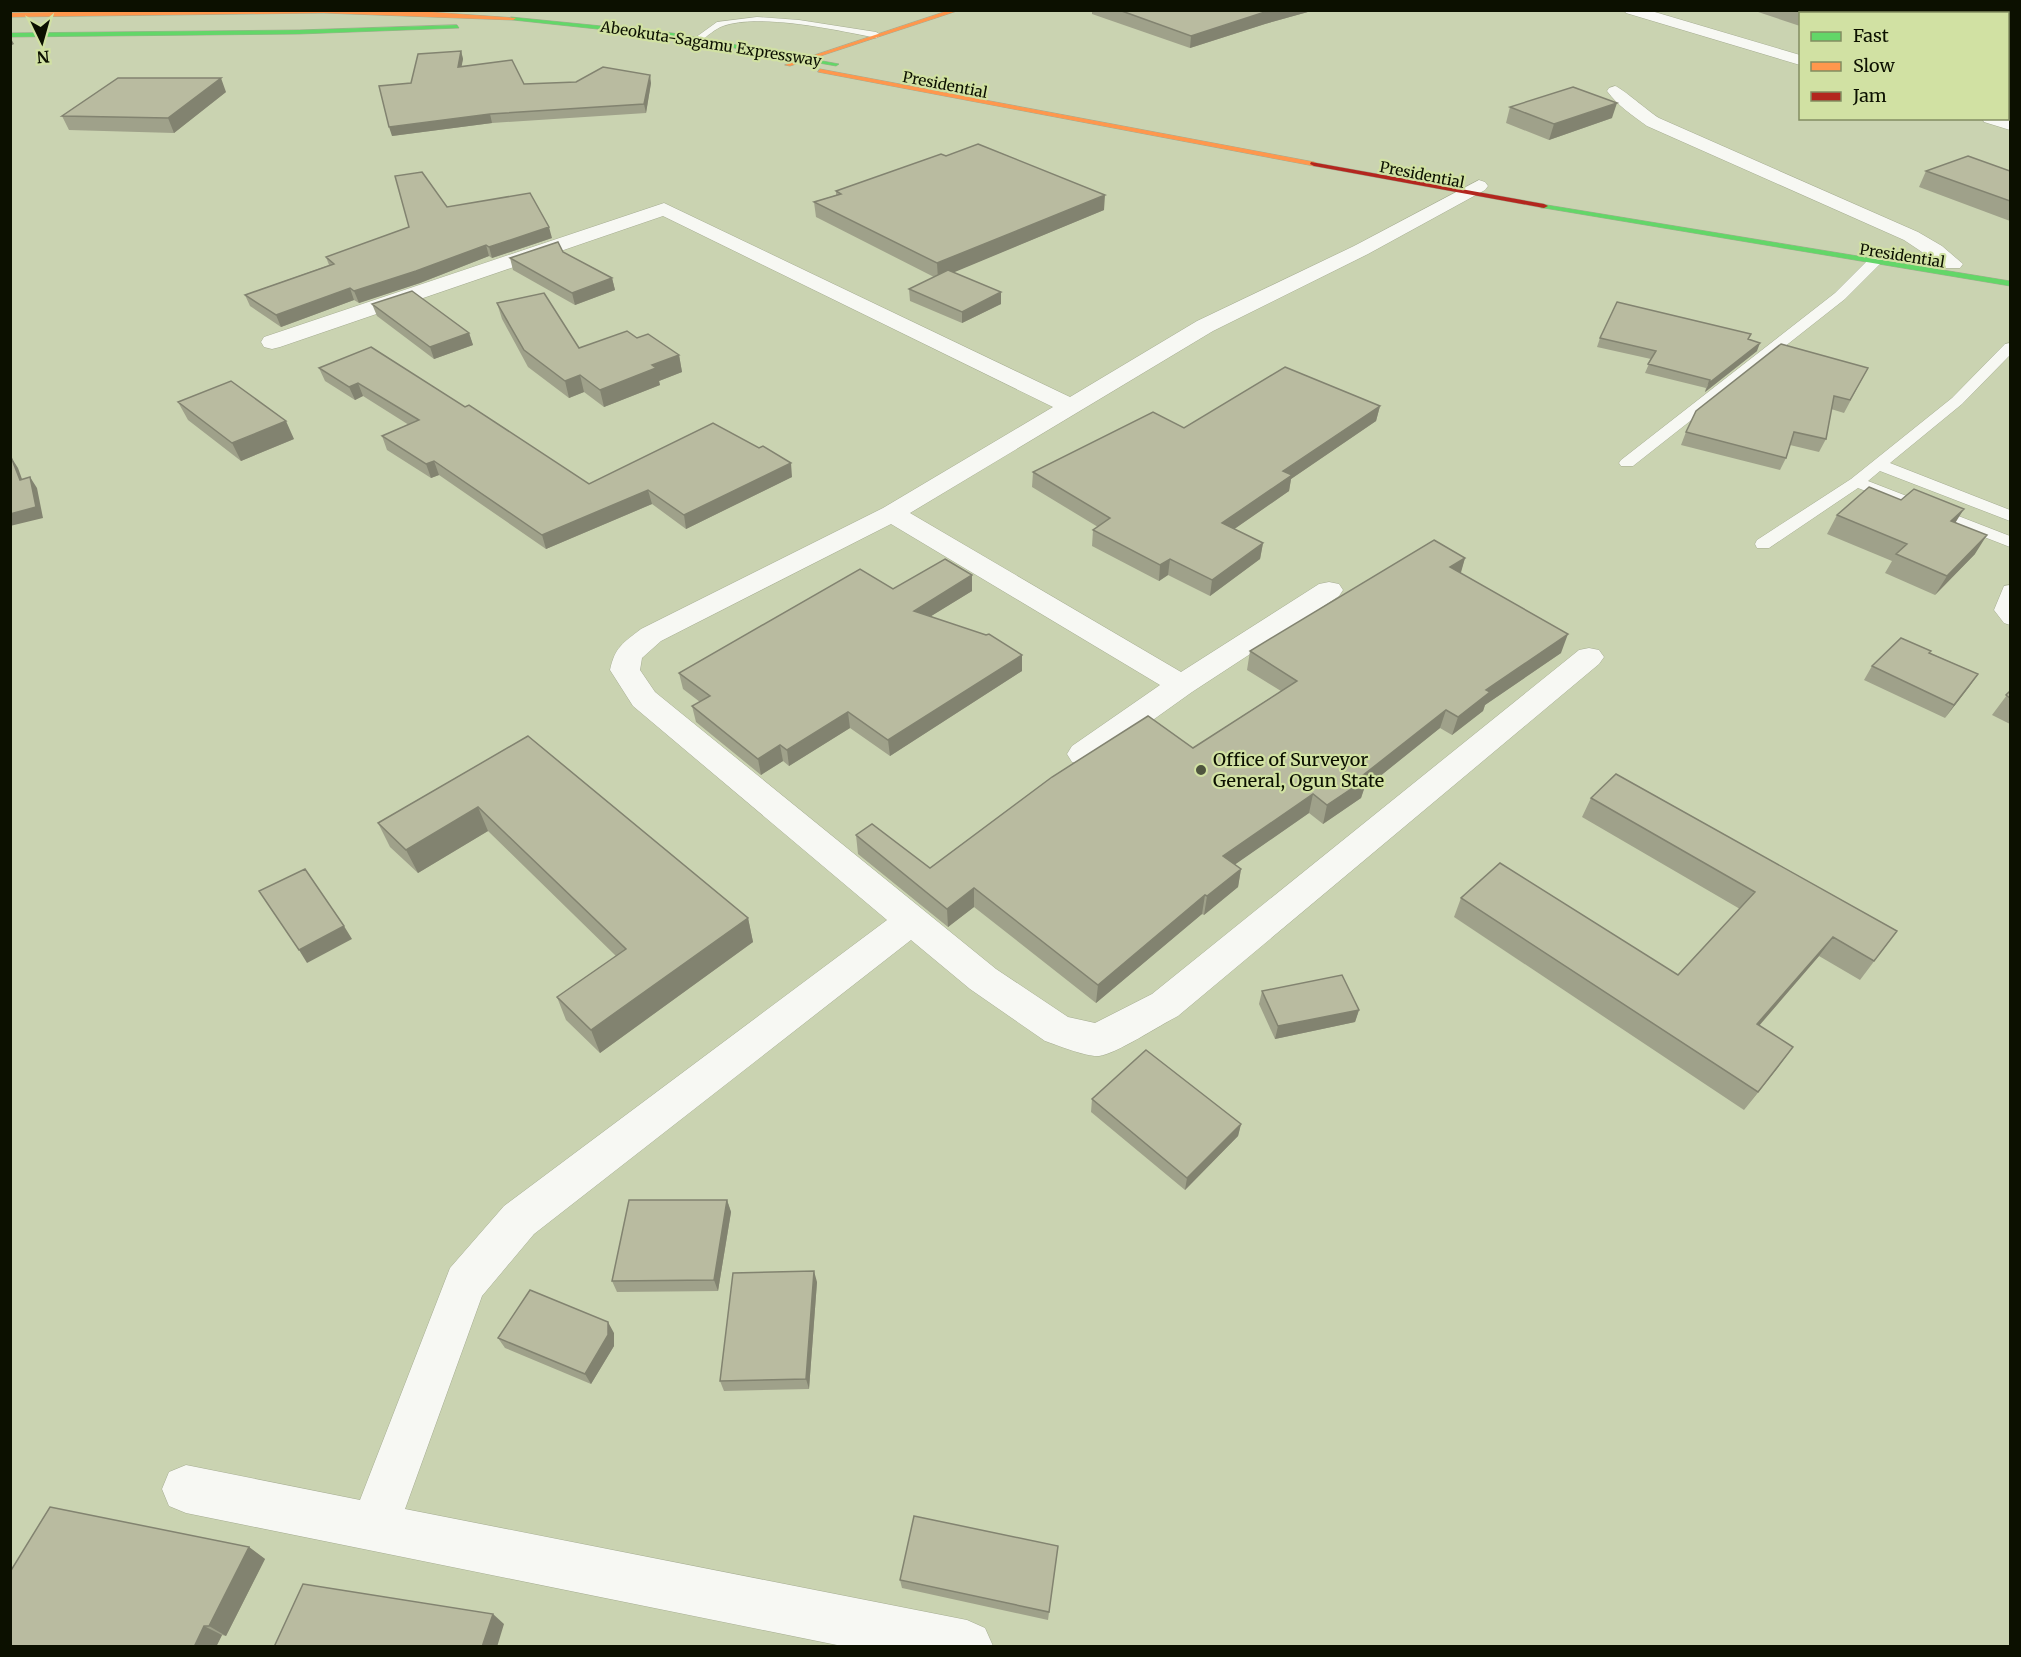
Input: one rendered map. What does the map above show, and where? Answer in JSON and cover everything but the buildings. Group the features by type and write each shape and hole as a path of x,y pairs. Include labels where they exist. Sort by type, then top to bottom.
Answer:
{"main road":[{"path":"394,10 471,17"},
{"name":"Abeokuta-Sagamu Expressway","path":"10,15 314,13 471,17 573,24 697,40 837,64"},
{"path":"788,65 876,36 962,13"},
{"path":"820,71 962,13"},
{"name":"Abeokuta-Sagamu Expressway","path":"10,26 303,24 458,27 558,34 788,65 1473,189"},
{"path":"10,35 299,32 458,27"},
{"name":"Presidential","path":"837,64 1473,189 2010,274"},
{"path":"1473,189 2010,284"}],"street":[{"path":"1631,10 1799,60"},
{"path":"1615,91 1631,107 1653,122 1911,236 1953,264"},
{"path":"1996,120 2010,125"},
{"path":"1473,189 1361,250 1205,326 892,513 651,635 628,654 625,670 645,699 983,979 1058,1030 1098,1040 1165,1005 1589,657"},
{"path":"272,342 664,209 1070,406"},
{"path":"892,513 1181,685"},
{"path":"1083,754 1181,685 1329,590"},
{"path":"374,1527 465,1283 519,1220 912,920"},
{"path":"186,1489 968,1647"}],"lane":[{"path":"697,40 713,27 739,20 841,28 876,36"},
{"path":"1627,463 1840,296 1876,260"},
{"path":"1763,544 1857,482 1957,400 2010,347"},
{"path":"1877,464 2010,516"},
{"path":"1857,482 2010,542"},
{"path":"2010,590 2003,610 2010,619"}],"traffic: fast":[{"path":"513,18 672,35 836,64"},
{"path":"10,35 299,32 457,27"},
{"path":"1544,206 2010,284"}],"traffic: slow":[{"path":"788,65 957,10"},
{"path":"10,15 324,11 513,18"},
{"path":"820,71 1314,164"}],"traffic: jam":[{"path":"1314,164 1544,206"}],"place":[{"name":"Office of Surveyor General, Ogun State","path":"1201,770"}]}
